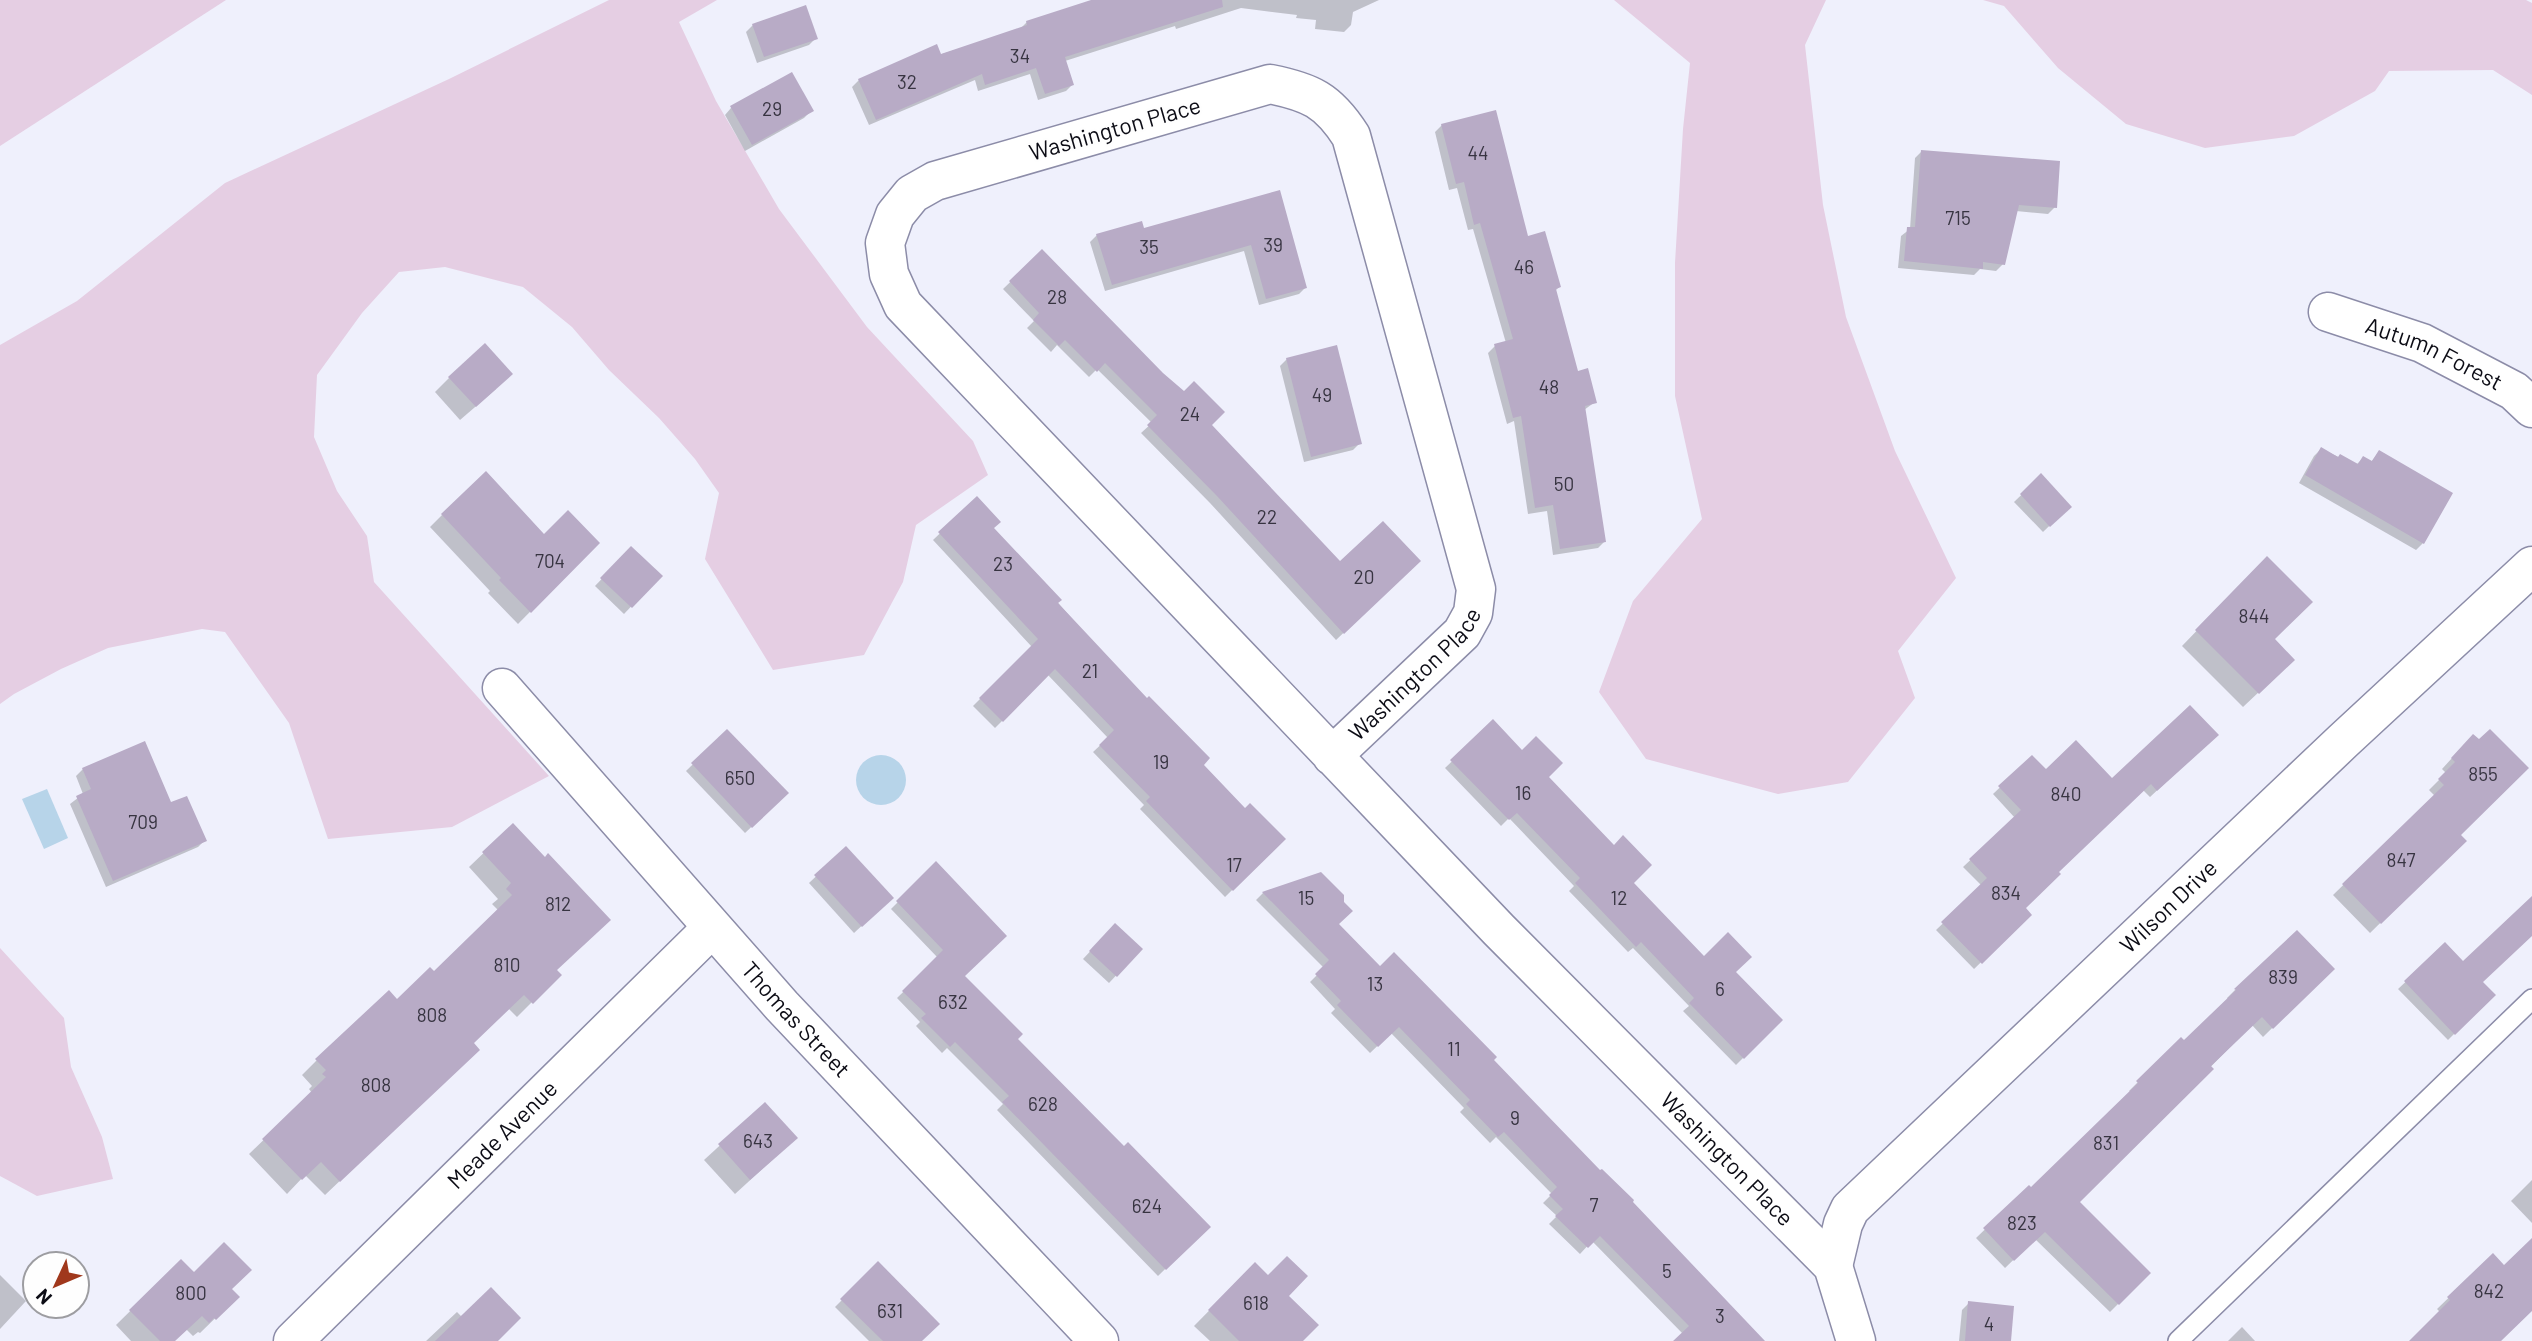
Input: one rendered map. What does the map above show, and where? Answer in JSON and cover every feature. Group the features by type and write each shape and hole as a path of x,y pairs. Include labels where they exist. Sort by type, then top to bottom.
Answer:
{"street":[{"name":"Washington Place","path":"1332,756 1462,633 1473,613 1476,589 1351,136 1344,124 1325,104 1301,90 1270,84 934,181 912,194 895,215 885,243 889,274 903,305 1332,756 1499,930 1833,1266 1856,1341"},
{"name":"Autumn Forest","path":"2328,312 2422,343 2514,391 2532,408"},
{"name":"Wilson Drive","path":"1833,1266 1843,1224 1850,1209 2343,741 2532,566"},
{"name":"Thomas Street","path":"502,688 791,1016 1099,1341"},
{"name":"Meade Avenue","path":"293,1341 712,928"}],"lane":[{"path":"2178,1341 2532,999"}],"shaded area":[{"path":"0,0 226,0 0,146"},
{"path":"609,0 717,0 679,22 716,101 779,209 867,327 973,441 988,475 916,525 903,582 864,655 773,670 705,559 719,493 695,459 659,418 609,370 572,327 523,287 445,267 399,272 362,313 317,375 314,437 337,491 367,536 374,582 549,776 452,827 328,839 289,723 225,632 202,629 108,648 61,669 0,704 0,345 77,301 225,183 449,79"},
{"path":"1614,0 1826,0 1805,45 1823,205 1846,317 1895,451 1956,578 1898,651 1915,698 1848,782 1778,794 1646,759 1599,692 1633,601 1702,519 1675,396 1675,263 1690,63"},
{"path":"1983,0 2526,0 2532,3 2532,95 2493,70 2389,71 2375,91 2294,136 2205,148 2126,124 2058,68 2004,6"},
{"path":"0,948 64,1018 71,1067 102,1137 113,1179 37,1196 0,1176"}],"water":[{"path":"881,755 898,763 906,780 898,797 881,805 864,797 856,780 864,763"},
{"path":"47,789 68,838 44,849 22,799"}],"building":[{"path":"1091,0 1222,0 1223,7 1065,57 1074,85 1045,94 1036,68 985,85 982,74 876,120 858,79 937,44 941,54 1027,25 1026,21"},
{"path":"806,5 818,39 764,57 752,24"},
{"path":"792,72 814,111 752,145 730,106"},
{"path":"1496,110 1528,236 1545,231 1561,287 1556,289 1578,371 1588,368 1597,403 1585,406 1606,542 1560,549 1553,505 1535,508 1521,416 1513,418 1494,344 1513,339 1480,223 1474,225 1464,182 1456,184 1441,124"},
{"path":"1921,150 2060,161 2057,208 2019,205 2005,265 1983,262 1983,269 1904,261 1907,227 1915,227"},
{"path":"1280,190 1307,288 1266,299 1251,245 1112,285 1096,234 1142,221 1144,228"},
{"path":"1042,249 1163,373 1184,391 1194,381 1225,412 1212,425 1340,561 1383,521 1421,561 1344,634 1217,496 1147,425 1157,415 1105,363 1097,372 1065,340 1059,346 1033,320 1039,313 1009,281"},
{"path":"485,343 513,374 476,407 448,377"},
{"path":"1337,345 1362,444 1311,457 1286,358"},
{"path":"2321,447 2358,464 2363,456 2372,461 2379,450 2453,493 2424,544 2305,475"},
{"path":"486,471 544,534 568,510 600,543 531,613 441,514"},
{"path":"2041,473 2072,507 2050,527 2020,494"},
{"path":"977,496 1001,522 994,528 1062,600 1058,603 1147,698 1149,696 1210,758 1204,765 1245,808 1250,803 1286,839 1233,891 1146,801 1150,797 1099,745 1114,730 1055,669 1003,722 979,698 1038,639 938,532"},
{"path":"631,546 663,576 632,608 600,578"},
{"path":"2267,556 2313,602 2275,639 2295,660 2259,694 2195,630"},
{"path":"2190,705 2219,735 2157,791 2151,784 2059,872 2061,874 2026,908 2032,915 1982,964 1941,922 1987,878 1969,859 2021,810 1998,786 2032,755 2046,769 2076,740 2112,778"},
{"path":"1493,719 1522,750 1536,736 1563,763 1549,777 1614,845 1623,835 1652,865 1634,883 1704,956 1728,932 1752,957 1736,972 1783,1020 1744,1059 1689,1003 1694,998 1641,942 1636,947 1575,883 1580,878 1517,813 1509,820 1450,760"},
{"path":"727,729 789,793 752,828 691,763"},
{"path":"2490,729 2529,768 2461,835 2467,841 2381,924 2342,884 2444,785 2438,779 2455,762 2451,758 2473,734 2479,739"},
{"path":"145,741 171,802 187,796 207,841 113,881 76,796 91,789 82,768"},
{"path":"513,823 545,857 548,853 611,920 557,970 562,975 533,1004 524,995 474,1043 480,1050 340,1182 321,1162 302,1180 262,1139 326,1077 322,1074 326,1070 315,1059 389,990 397,999 430,967 434,971 512,895 506,889 511,883 482,852"},
{"path":"846,846 894,898 862,927 814,875"},
{"path":"936,861 1007,936 965,976 1023,1034 1018,1039 1124,1146 1128,1142 1211,1227 1166,1270 1002,1102 1009,1096 955,1042 950,1047 921,1018 926,1014 902,991 943,950 896,901"},
{"path":"1321,872 1344,895 1344,902 1353,911 1339,924 1380,966 1394,952 1497,1057 1494,1060 1600,1170 1634,1200 1765,1341 1673,1341 1689,1326 1600,1236 1588,1248 1555,1216 1563,1209 1549,1195 1557,1187 1504,1132 1498,1137 1466,1104 1470,1100 1399,1027 1378,1047 1337,1005 1341,1001 1315,974 1329,960 1262,892"},
{"path":"2532,896 2532,936 2483,982 2496,995 2455,1035 2404,981 2445,942 2463,961"},
{"path":"1115,923 1143,949 1117,977 1089,951"},
{"path":"2297,930 2335,969 2273,1029 2262,1017 2211,1066 2214,1069 2080,1202 2151,1273 2119,1305 2045,1232 2014,1261 1983,1228 2029,1185 2031,1187 2138,1083 2136,1081 2181,1037 2184,1040"},
{"path":"765,1102 798,1138 750,1180 718,1144"},
{"path":"2532,1238 2532,1311 2501,1341 2409,1341 2450,1300 2447,1297 2493,1253 2504,1265"},
{"path":"224,1242 252,1270 232,1289 240,1297 216,1320 214,1318 209,1323 202,1316 175,1341 160,1341 129,1310 181,1259 194,1272"},
{"path":"1287,1256 1308,1276 1289,1296 1319,1325 1303,1341 1239,1341 1208,1310 1255,1262 1268,1275"},
{"path":"878,1261 940,1324 922,1341 883,1341 840,1299"},
{"path":"491,1287 521,1318 498,1341 435,1341"},
{"path":"1968,1301 2014,1306 2011,1341 1965,1341"}]}
